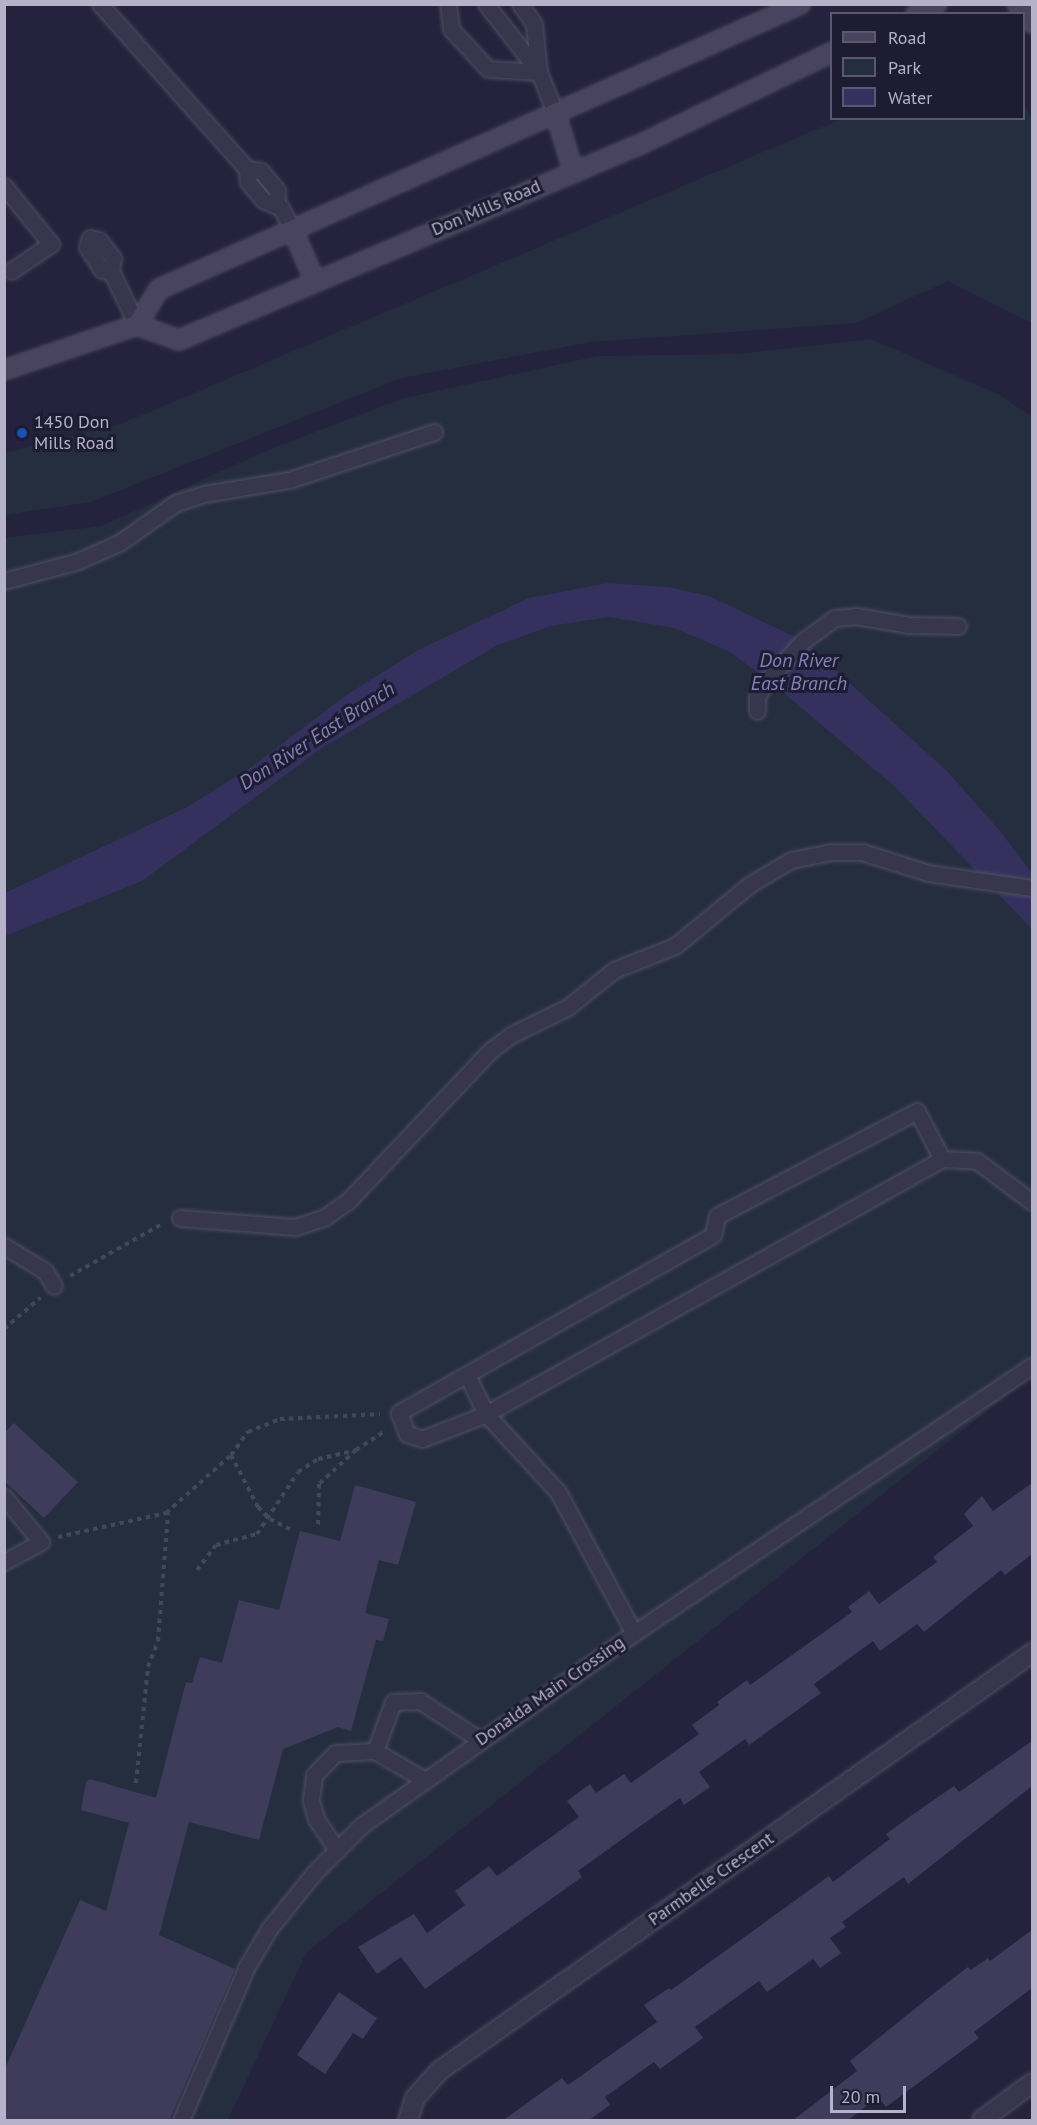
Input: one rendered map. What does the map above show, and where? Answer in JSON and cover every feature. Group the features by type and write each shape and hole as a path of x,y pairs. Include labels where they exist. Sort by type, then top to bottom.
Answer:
{"main road":[{"path":"6,365 136,325 159,289 556,115 801,4"},
{"path":"920,12 937,4"},
{"name":"Don Mills Road","path":"136,325 179,340 573,170 637,146 830,52"},
{"path":"556,115 573,170"},
{"path":"293,231 315,281"}],"street":[{"name":"Parmbelle Crescent","path":"408,2121 415,2098 439,2071 1032,1653"},
{"path":"982,2121 1032,2083"}],"lane":[{"path":"100,4 247,170 261,171 277,190 277,203 293,231"},
{"path":"448,4 451,29 488,69 539,72"},
{"path":"486,4 539,72"},
{"path":"520,4 534,24 539,72 556,115"},
{"path":"4,186 51,244 11,271"},
{"path":"111,271 136,325"},
{"path":"4,581 78,561 119,543 176,503 204,494 289,480 434,432"},
{"path":"757,711 757,697 767,680 803,641 835,618 856,616 909,625 958,626"},
{"path":"180,1218 295,1227 325,1217 348,1201 414,1128 511,1035 568,1008 614,970 675,946 749,885 791,860 832,852 862,852 928,873 1032,888"},
{"path":"942,1159 917,1111 717,1216 713,1235 400,1417 407,1434 422,1439 486,1414 942,1159 977,1161 1032,1202"},
{"path":"4,1246 16,1249 45,1271 54,1286"},
{"name":"Donalda Main Crossing","path":"181,2121 260,1944 284,1908 337,1850 423,1779 1032,1366"},
{"path":"467,1376 486,1414 558,1492 634,1634"},
{"path":"4,1497 41,1542 4,1562"},
{"path":"375,1751 393,1702 420,1701 480,1740"},
{"path":"337,1850 316,1820 311,1800 314,1775 335,1753 375,1751 423,1779"}],"path":[{"path":"4,1329 54,1286 154,1227 180,1218"},
{"path":"318,1525 319,1484 356,1450 400,1417"},
{"path":"41,1542 168,1512 231,1455 248,1432 280,1419 400,1417"},
{"path":"197,1570 216,1545 257,1534 270,1519 298,1472 318,1459 356,1450"},
{"path":"231,1455 258,1508 270,1519 294,1531"},
{"path":"136,1783 148,1667 158,1641 168,1512"}],"green space":[{"path":"1025,107 1032,118 1032,323 948,281 857,323 591,342 402,378 91,502 5,515 5,453 123,423 839,120 1025,120"},
{"path":"871,339 1000,395 1032,417 1032,1375 306,1953 228,2120 5,2120 4,538 102,526 256,455 400,399 597,356 738,354"}],"water":[{"name":"Don River East Branch","path":"607,583 668,587 709,596 803,641 947,771 1000,831 1032,873 1032,929 893,785 767,679 728,651 674,628 609,617 551,626 498,645 322,748 142,881 5,936 5,893 187,807 250,768 345,696 418,650 529,598"}],"building":[{"path":"14,1423 78,1482 44,1518 4,1481 4,1433"},
{"path":"1032,1483 1032,1554 1005,1575 1001,1570 924,1632 917,1624 880,1651 873,1641 814,1684 821,1693 749,1745 745,1739 699,1772 710,1787 684,1805 680,1798 632,1832 578,1871 582,1877 425,1989 401,1957 377,1974 358,1947 414,1914 427,1933 465,1905 455,1891 489,1866 497,1876 579,1817 567,1801 590,1784 596,1793 624,1774 631,1783 699,1734 692,1725 719,1705 717,1702 747,1680 750,1685 852,1612 848,1607 869,1591 879,1604 937,1562 933,1557 973,1526 964,1514 982,1496 993,1511"},
{"path":"355,1485 416,1502 398,1565 379,1560 365,1613 389,1619 383,1641 376,1640 351,1731 338,1727 283,1749 259,1840 189,1822 159,1935 235,1969 169,2121 4,2121 4,2071 80,1900 106,1911 129,1823 81,1810 86,1782 90,1779 156,1798 186,1682 192,1683 200,1657 222,1663 239,1600 279,1610 300,1531 340,1541"},
{"path":"1032,1741 1032,1786 908,1884 904,1877 842,1922 846,1927 830,1938 841,1953 820,1968 813,1959 767,1992 759,1981 695,2027 703,2038 660,2069 654,2062 605,2097 610,2105 588,2121 502,2121 562,2078 568,2085 657,2022 644,2005 669,1988 671,1990 829,1876 833,1882 890,1839 886,1834 954,1786 959,1792"},
{"path":"1032,1930 1032,1988 974,2032 979,2038 886,2107 878,2097 847,2121 792,2121 857,2071 850,2061 938,1990 968,1967 971,1970 988,1958 990,1961"},
{"path":"339,1992 377,2018 363,2039 353,2033 325,2074 297,2055"}],"place":[{"name":"1450 Don Mills Road","path":"22,433"}]}
